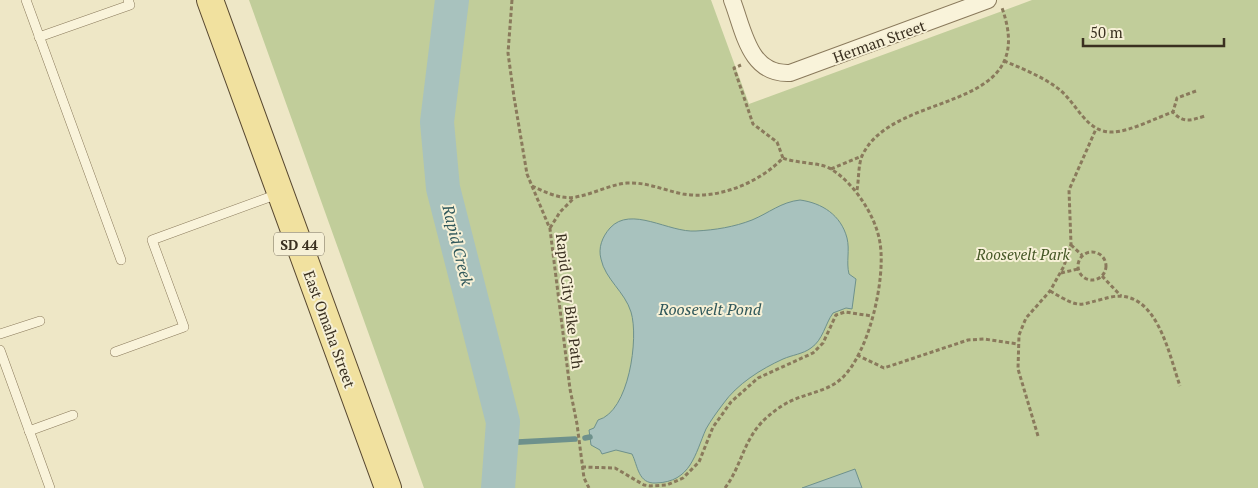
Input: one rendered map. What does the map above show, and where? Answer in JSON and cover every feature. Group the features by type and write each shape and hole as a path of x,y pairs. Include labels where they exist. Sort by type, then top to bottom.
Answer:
{"main road":[{"name":"East Omaha Street","path":"210,0 388,488"}],"street":[{"path":"732,0 754,57"},
{"name":"Herman Street","path":"754,57 759,64 769,70 778,74 790,74 988,0"}],"lane":[{"path":"26,0 121,260"},
{"path":"39,37 130,5 128,0"},
{"path":"116,352 184,327 152,240 280,193"},
{"path":"0,334 40,321"},
{"path":"0,350 50,488"},
{"path":"29,431 73,415"}],"path":[{"name":"Rapid City Bike Path","path":"512,0 508,53 527,174 550,229 570,389 584,478 589,488"},
{"path":"754,57 734,68 754,124 777,142 783,158 799,164 831,168 862,156 879,136 894,126 935,104 984,85 996,74 1004,61 1009,35 1000,0"},
{"path":"1004,61 1056,86 1071,100 1085,120 1096,129 1110,132 1121,131 1173,112"},
{"path":"1173,112 1177,98 1196,91"},
{"path":"1173,112 1180,120 1185,121 1205,116"},
{"path":"1038,436 1019,374 1018,344 1026,318 1050,291 1060,273 1071,244 1070,190 1096,129"},
{"path":"857,190 862,156"},
{"path":"532,186 553,195 574,198 613,186 635,183 651,184 682,194 710,194 748,183 783,158"},
{"path":"725,488 734,475 747,441 762,423 790,401 824,390 838,381 851,368 872,316 881,266 880,244 877,232 857,190 831,168"},
{"path":"550,229 560,212 574,198"},
{"path":"1071,244 1082,256"},
{"path":"1092,251 1103,256 1106,267 1102,276 1090,280 1081,275 1078,269 1078,262 1082,256 1092,251"},
{"path":"1060,273 1078,269"},
{"path":"1102,276 1121,296 1143,305 1156,320 1180,386"},
{"path":"1050,291 1071,303 1083,305 1121,296"},
{"path":"582,467 615,468 644,485 673,484 696,467 719,417 746,387 776,368 813,353 823,343 836,315 845,312 872,316"},
{"path":"857,355 884,368 968,340 984,338 1018,344"}],"green space":[{"name":"Roosevelt Park","path":"249,0 711,0 749,104 1032,0 1258,0 1258,488 424,488"}],"water":[{"name":"Roosevelt Pond","path":"800,200 823,207 835,217 844,230 848,243 849,274 856,279 852,309 846,308 833,313 818,341 811,348 766,367 735,390 706,429 690,465 677,478 650,483 642,477 632,454 616,450 602,454 600,450 591,445 589,430 594,428 598,420 609,414 624,389 629,373 634,339 631,312 603,266 600,255 600,247 607,231 619,222 628,219 639,219 685,231 717,229 745,222 781,205"},
{"path":"855,469 862,488 802,488"}],"waterway":[{"name":"Rapid Creek","path":"452,0 437,122 443,188 503,422 498,488"},
{"path":"585,438 590,437"},
{"path":"501,443 575,439"}]}
